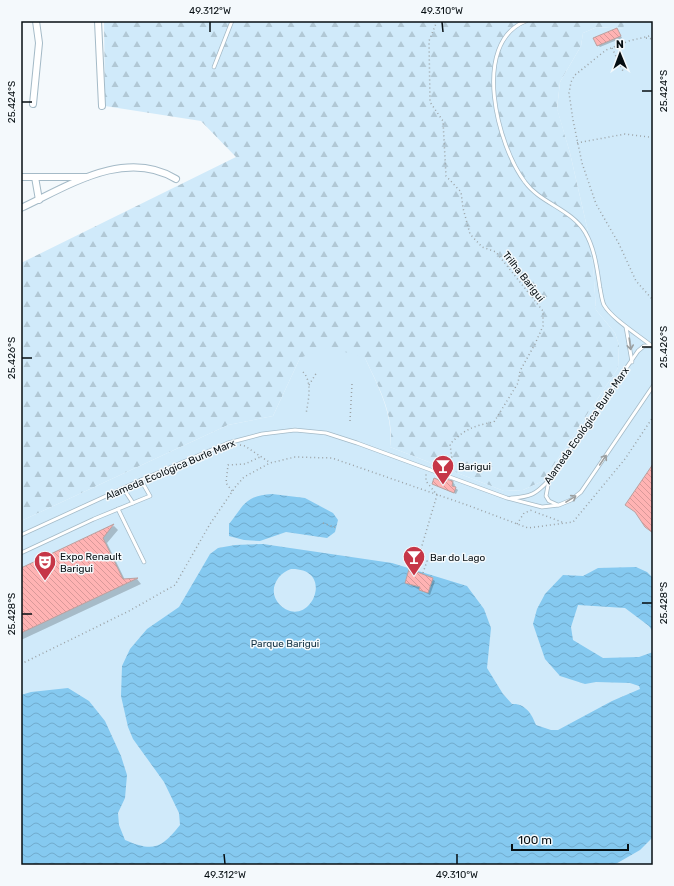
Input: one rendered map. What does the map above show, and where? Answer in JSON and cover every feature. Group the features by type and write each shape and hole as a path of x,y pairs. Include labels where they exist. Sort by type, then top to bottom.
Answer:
{"street":[{"path":"34,104 39,43 36,21"},
{"path":"98,21 102,106"},
{"path":"21,208 87,176 116,168 142,166 165,172 176,179"},
{"path":"35,176 39,200"},
{"path":"21,177 87,176"}],"lane":[{"path":"214,67 232,21"},
{"path":"526,21 515,27 507,35 497,56 493,88 500,126 509,151 524,182 535,192 571,217 585,232 594,255 604,305 626,327 653,346"},
{"name":"Alameda Ecológica Burle Marx","path":"507,498 525,497 537,492 549,480 632,362 626,327"},
{"path":"632,362 638,351 644,346 653,346"},
{"name":"Alameda Ecológica Burle Marx","path":"21,535 141,480 228,443 262,434 295,430 326,433 426,467 507,498 542,507 560,505 572,500 582,492 653,386"},
{"path":"21,553 150,496 141,480"},
{"path":"549,480 546,496 549,501 560,505"},
{"path":"124,488 133,503"},
{"path":"118,509 144,562"}],"path":[{"name":"Trilha Barigui","path":"437,21 429,41 428,66 430,102 443,120 446,176 461,192 463,208 470,234 482,247 496,252 543,311 543,326 520,371 518,384 494,422 473,426 450,444 452,459 445,474"},
{"path":"653,35 629,40 606,50 575,75 571,82 569,93 577,143 596,204 636,281 653,300"},
{"path":"644,38 653,39"},
{"path":"612,48 623,71"},
{"path":"577,143 625,134 649,137"},
{"path":"303,372 307,376 308,385 306,414"},
{"path":"308,385 317,372"},
{"path":"350,421 352,384"},
{"path":"21,664 129,611 175,585 210,524 232,491 244,477 270,463 295,457 332,458 528,528 573,522 625,460 653,417"},
{"path":"228,443 245,446 270,463"},
{"path":"232,491 226,483 228,465 245,464 260,457"},
{"path":"423,573 427,561 418,559 436,495 426,480 426,467"},
{"path":"516,524 522,515 530,510 563,523"},
{"path":"323,523 337,528"}],"green space":[{"path":"104,21 625,21 624,29 597,27 583,33 581,46 560,82 557,108 570,153 592,249 596,310 615,333 619,345 618,368 543,481 523,490 504,491 390,447 391,435 388,412 380,390 365,358 300,358 273,416 228,425 21,521 21,263 236,157 201,121 105,106"},
{"name":"Parque Barigui","path":"625,21 653,21 653,865 21,865 21,521 228,425 273,416 300,358 328,347 365,358 384,401 390,424 390,447 504,491 523,490 543,481 618,368 619,345 615,333 596,310 592,249 570,153 557,109 560,82 581,46 583,33 597,27 623,29"}],"water":[{"path":"272,494 305,498 333,513 338,520 335,532 327,538 286,532 260,541 244,540 229,536 229,524 250,499"},
{"path":"263,544 392,563 467,586 484,609 491,628 487,668 503,694 512,704 521,705 524,707 536,725 551,730 558,730 612,701 640,689 639,686 630,683 596,682 585,684 560,676 545,659 533,624 537,609 545,594 563,575 583,576 598,568 636,567 647,572 653,578 653,632 649,626 625,608 578,605 571,627 573,640 603,658 639,657 653,652 653,837 640,850 614,865 21,865 21,695 31,692 68,688 89,701 105,721 121,756 127,775 125,798 118,813 119,825 125,840 143,846 156,846 167,839 180,825 179,813 164,782 133,739 128,727 121,696 122,666 130,649 147,629 179,607 210,554 218,548 235,545","holes":["291,569 305,571 313,578 316,587 314,597 309,605 301,611 291,611 280,605 276,600 274,595 275,584 281,575 286,571"]}],"building":[{"path":"617,28 621,36 597,46 593,38"},
{"path":"653,464 653,533 645,527 635,512 625,505"},
{"path":"434,478 442,481 442,478 453,481 452,486 456,487 454,493 432,484"},
{"path":"114,524 103,538 123,579 138,578 21,633 21,568"},
{"path":"409,569 433,578 428,593 419,590 420,587 405,583"}],"place":[{"name":"Barigui","path":"443,486"},
{"name":"Bar do Lago","path":"414,576"},
{"name":"Expo Renault Barigui","path":"45,582"}]}
